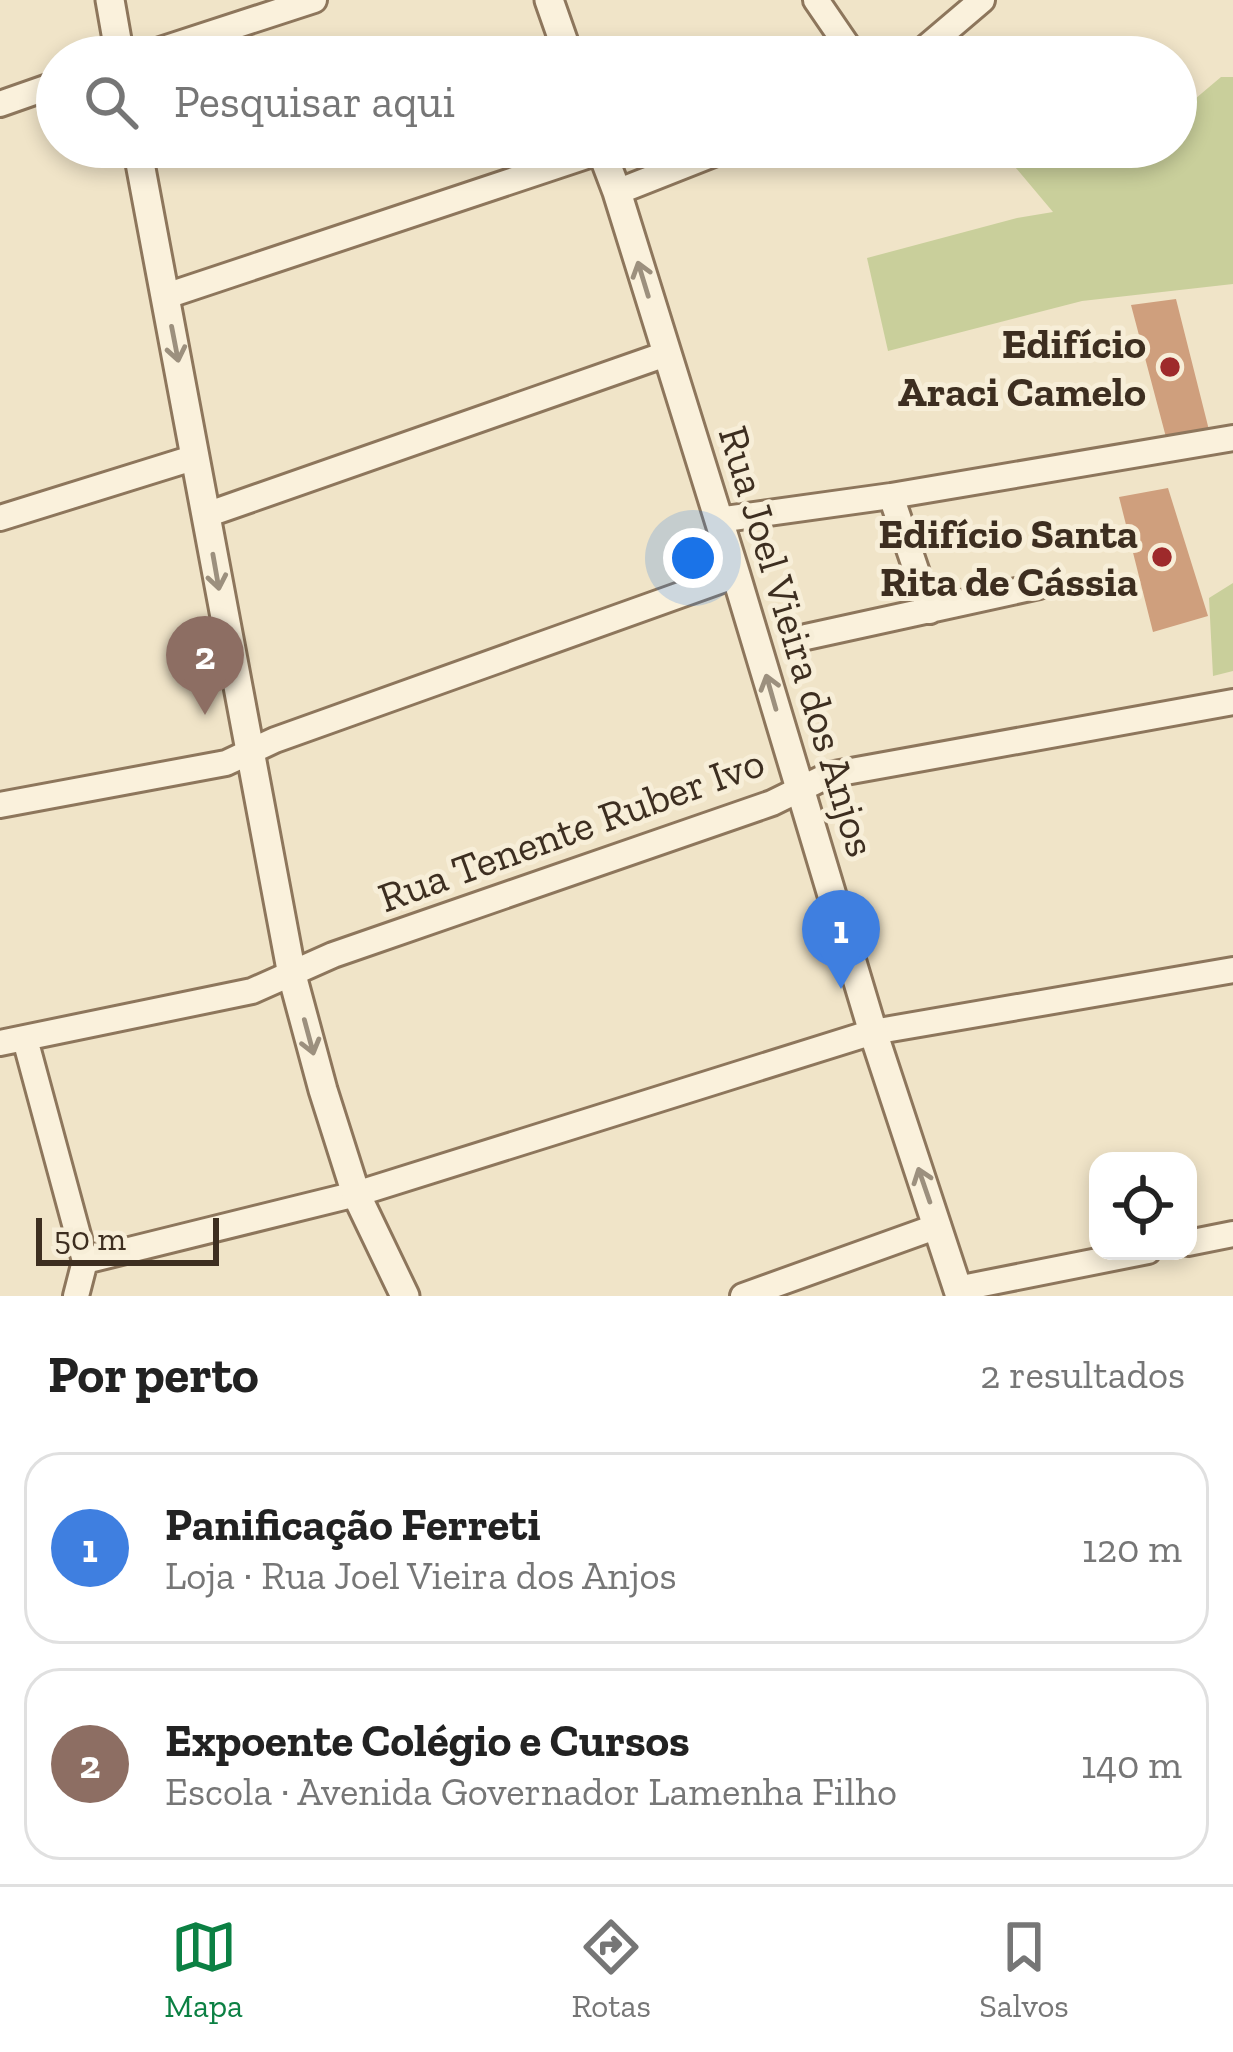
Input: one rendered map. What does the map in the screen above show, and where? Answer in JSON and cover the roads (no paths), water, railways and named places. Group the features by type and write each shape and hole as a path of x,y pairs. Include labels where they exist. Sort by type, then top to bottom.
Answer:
{"street":[{"path":"110,0 116,36"},
{"path":"203,36 314,0"},
{"path":"549,0 561,36"},
{"path":"816,0 841,36"},
{"path":"940,36 982,0"},
{"path":"0,104 36,92"},
{"path":"141,168 292,975 356,1194 405,1296"},
{"path":"166,296 545,168"},
{"name":"Rua Joel Vieira dos Anjos","path":"608,168 873,1032 959,1292"},
{"path":"617,192 677,168"},
{"path":"206,514 666,354"},
{"path":"718,520 1233,438"},
{"path":"0,518 196,457"},
{"path":"891,496 930,610"},
{"path":"0,806 226,763 275,740 736,574"},
{"path":"806,637 1039,586"},
{"name":"Rua Tenente Ruber Ivo","path":"13,1041 251,992 333,955 772,803 829,776 1233,702"},
{"path":"86,1261 356,1194 873,1032 1233,970"},
{"path":"13,1041 86,1261 76,1296"},
{"path":"743,1296 938,1226"},
{"path":"1197,1241 1233,1234"},
{"path":"959,1292 1107,1260"}],"place":[{"name":"Edifício Araci Camelo","path":"1170,367"},
{"name":"Edifício Santa Rita de Cássia","path":"1162,557"},
{"name":"Expoente Colégio e Cursos","path":"205,715"},
{"name":"Panificação Ferreti","path":"841,989"}]}
